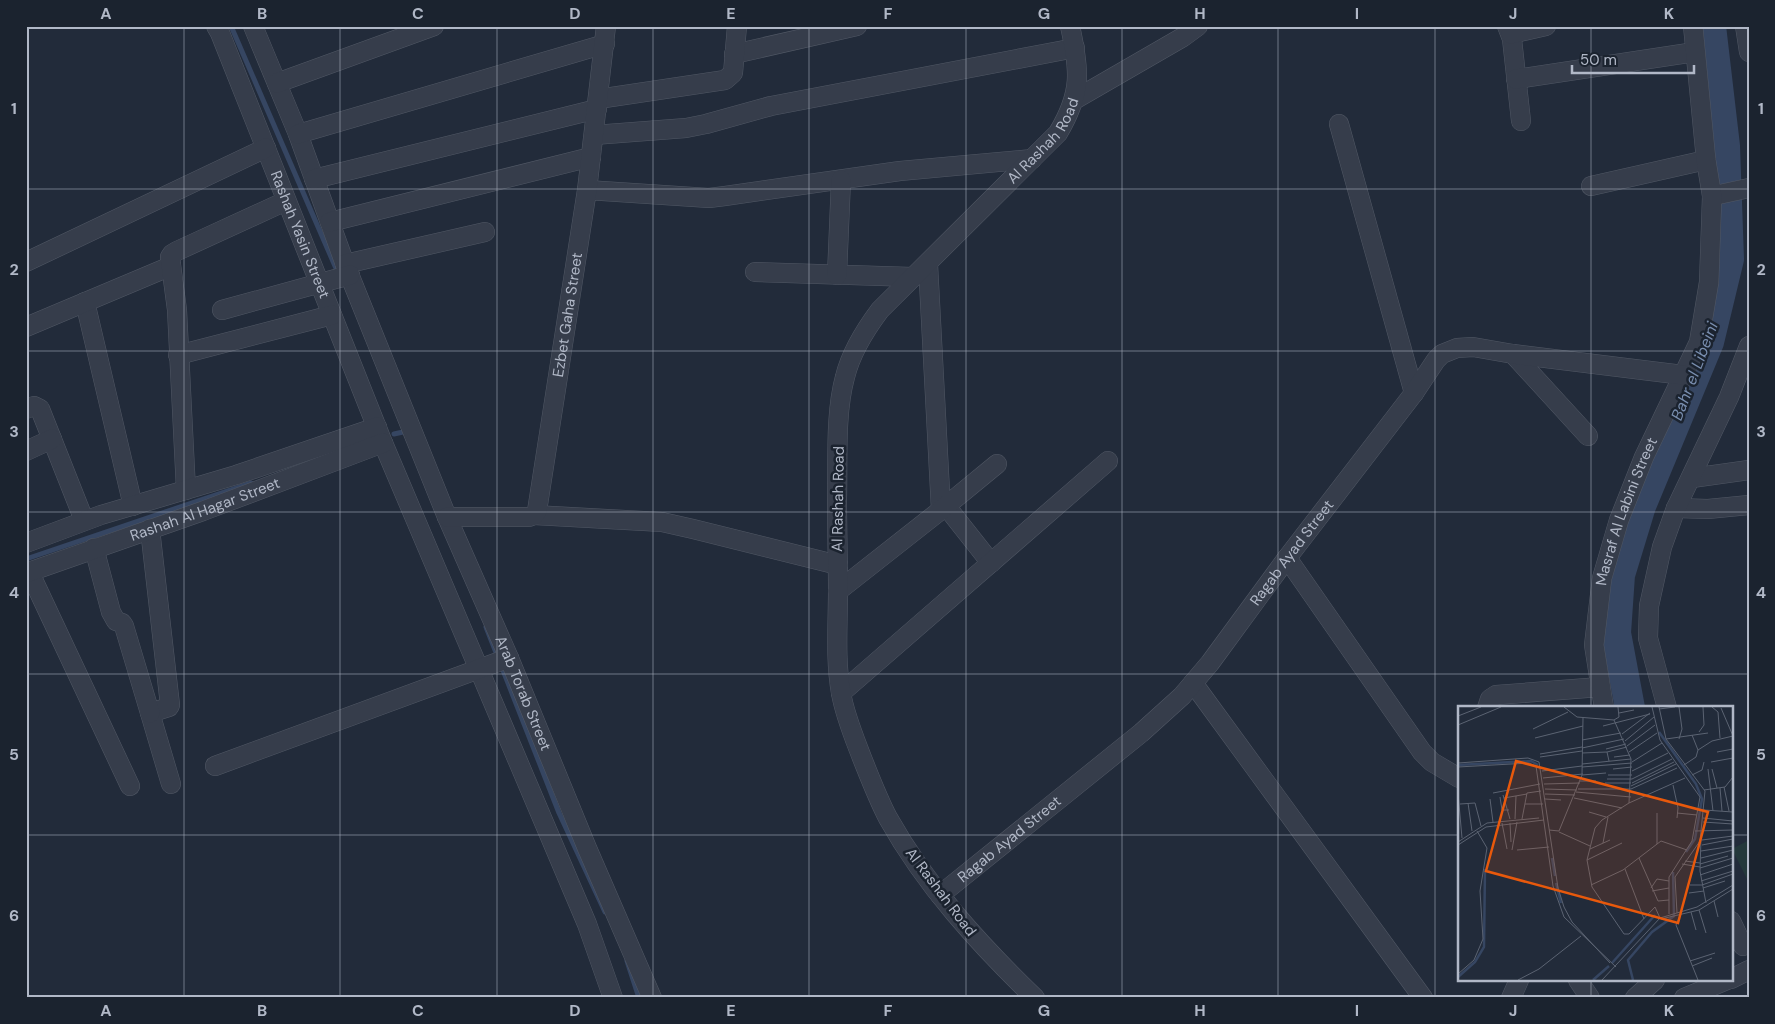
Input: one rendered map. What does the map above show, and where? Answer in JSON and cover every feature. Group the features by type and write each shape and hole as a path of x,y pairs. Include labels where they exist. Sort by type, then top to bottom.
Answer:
{"street":[{"name":"Rashah Yasin Street","path":"216,26 286,201 338,276 332,315 382,395"},
{"name":"Rashah Yasin Street","path":"254,26 298,134 330,222 338,276 382,395 380,435"},
{"path":"277,83 434,26"},
{"path":"314,179 598,104 725,80 733,73 737,26"},
{"path":"734,54 857,26"},
{"name":"Al Rashah Road","path":"1035,998 995,960 951,910 903,842 873,786 846,716 837,666 837,526 840,401 845,376 853,352 865,330 880,310 1032,160 1058,133 1068,117 1078,83 1078,65 1070,26"},
{"path":"1074,100 1183,37 1198,26"},
{"path":"1521,121 1509,30 1546,26"},
{"name":"Masraf Al Labini Street","path":"1604,706 1594,645 1602,578 1619,520 1644,457 1699,342 1709,282 1712,196 1706,160 1692,26"},
{"path":"1746,26 1749,52"},
{"path":"298,134 608,31"},
{"name":"Ezbet Gaha Street","path":"534,515 537,511 587,190 608,31"},
{"path":"594,135 686,128 771,106 1075,48"},
{"path":"1516,79 1695,52"},
{"path":"1339,124 1414,393"},
{"path":"26,262 266,148"},
{"path":"330,222 591,157"},
{"path":"587,190 709,198 918,169 1032,160"},
{"path":"1590,186 1706,160"},
{"path":"837,275 841,180"},
{"path":"1712,196 1749,188"},
{"path":"186,490 177,310 170,260 172,254 286,201"},
{"path":"222,310 485,232"},
{"path":"928,264 943,508 991,563"},
{"path":"26,327 171,266"},
{"path":"755,272 912,278"},
{"path":"85,302 132,506"},
{"path":"178,355 332,315"},
{"name":"Ragab Ayad Street","path":"940,895 1141,733 1164,713 1193,683 1414,393 1436,360 1449,350 1465,346 1513,354 1683,375"},
{"path":"1666,706 1648,638 1649,606 1662,547 1676,508 1692,478 1729,397 1749,346"},
{"path":"1513,354 1588,436"},
{"name":"Arab Torab Street","path":"382,395 447,517 494,663 613,998"},
{"path":"26,409 34,406 39,407 84,520"},
{"name":"Arab Torab Street","path":"380,435 587,848 652,998"},
{"name":"Rashah Al Hagar Street","path":"26,543 84,520 278,461 380,435"},
{"name":"Rashah Al Hagar Street","path":"28,572 203,511 380,435"},
{"path":"26,451 52,439"},
{"path":"841,693 1108,461"},
{"path":"838,591 997,464"},
{"path":"1692,478 1749,470"},
{"path":"1676,508 1708,509 1749,505"},
{"path":"447,517 529,517 534,515 662,522 693,528 838,566"},
{"path":"150,529 170,705 150,713"},
{"path":"94,548 111,612 116,621 124,626 171,784"},
{"path":"1287,558 1422,752 1432,762 1458,777"},
{"path":"28,572 130,786"},
{"path":"215,766 494,663"},
{"path":"1193,683 1423,998"},
{"path":"1488,706 1490,699 1496,696 1600,688"},
{"path":"1732,923 1740,947"},
{"path":"1732,978 1749,970"},
{"path":"1511,998 1518,982"},
{"path":"1579,982 1590,998"},
{"path":"1635,998 1653,982"},
{"path":"1684,998 1722,982"}],"green space":[{"path":"1749,840 1749,883 1732,849"}],"waterway":[{"path":"231,26 338,273"},
{"name":"Bahr el Libeini","path":"1630,706 1616,633 1620,575 1641,506 1709,342 1729,259 1725,146 1711,26"},
{"path":"394,434 403,432"},
{"path":"26,559 251,483"},
{"path":"486,627 559,813 605,912"},
{"path":"627,961 639,998"}]}
